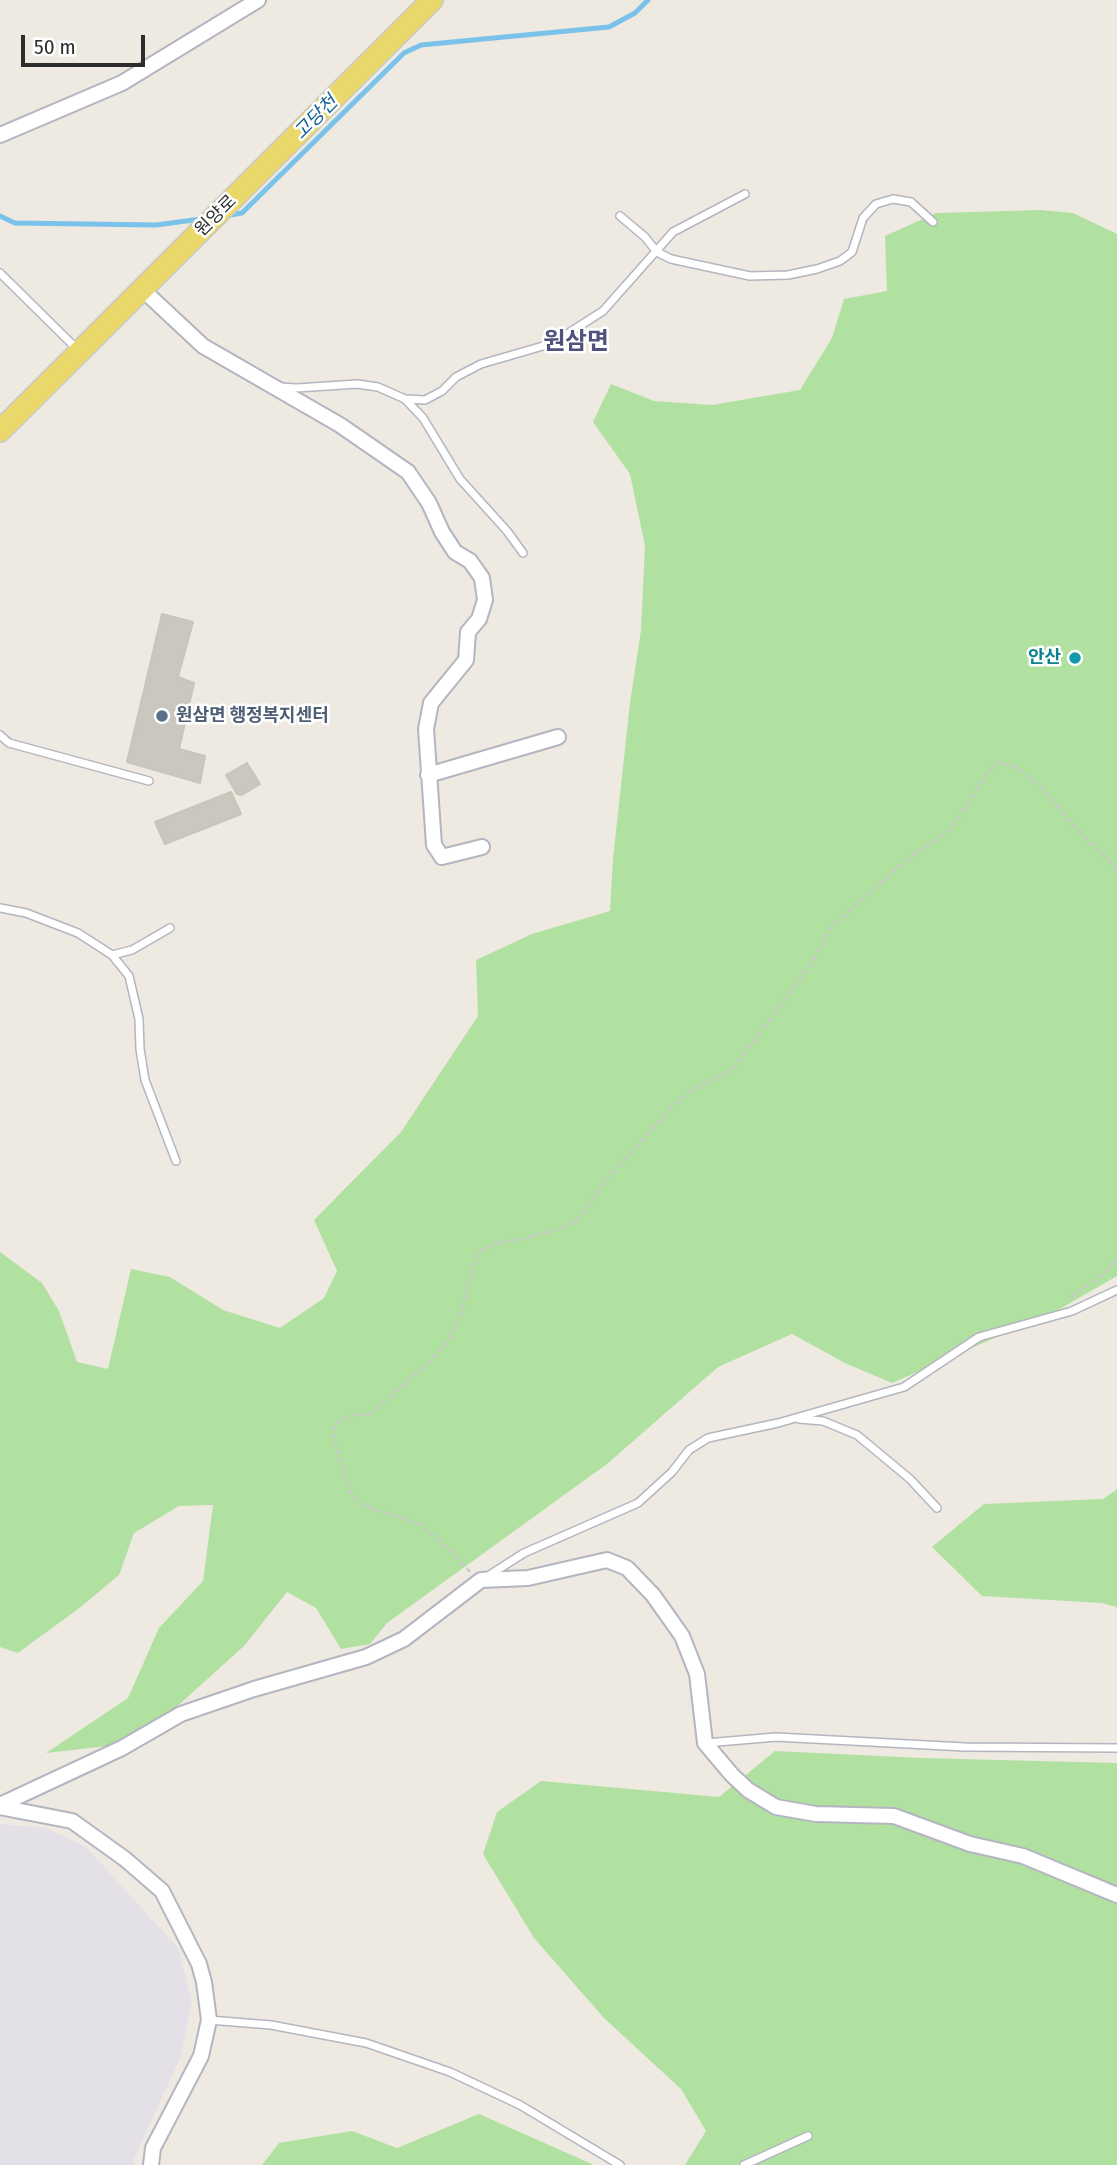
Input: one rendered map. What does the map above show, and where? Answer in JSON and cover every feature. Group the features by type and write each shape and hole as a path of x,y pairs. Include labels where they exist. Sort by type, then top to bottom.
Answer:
{"main road":[{"name":"원양로","path":"0,431 432,0"}],"street":[{"path":"0,135 122,83 243,4 258,0"},
{"path":"142,289 204,346 340,425 408,472 429,503 442,532 455,552 470,561 482,578 485,600 478,619 468,632 466,660 431,703 426,729 434,845 442,857 482,847"},
{"path":"428,775 558,737"},
{"path":"0,1806 122,1748 181,1714 254,1689 366,1657 404,1639 479,1582 528,1578 607,1560 627,1568 653,1595 682,1636 697,1674 705,1743 748,1790 776,1807 816,1814 894,1816 970,1844 1023,1856 1117,1895"},
{"path":"0,1806 72,1821 125,1859 162,1891 199,1964 209,2020 201,2056 153,2148 151,2165"}],"lane":[{"path":"272,386 297,388 357,384 378,387 405,399 425,400 442,391 456,377 481,363 543,346 603,311 673,232 746,194"},
{"path":"620,216 657,251 671,259 750,276 788,275 840,261 852,252 863,218 876,204 892,199 911,202 933,222"},
{"path":"0,273 80,352"},
{"path":"405,399 423,418 460,479 523,553"},
{"path":"0,735 9,743 149,781"},
{"path":"0,908 26,913 78,933 112,955 129,976 139,1020 145,1080 176,1161"},
{"path":"112,955 132,950 170,928"},
{"path":"479,1582 524,1553 638,1503 672,1472 689,1450 708,1438 792,1419 904,1387 978,1337 1065,1313 1117,1290"},
{"path":"792,1419 823,1421 857,1435 910,1479 937,1508"},
{"path":"705,1743 776,1737 965,1747 1117,1748"},
{"path":"209,2020 271,2025 366,2043 450,2072 520,2105 620,2165"},
{"path":"744,2165 808,2136"}],"path":[{"path":"479,1582 451,1550 421,1525 364,1506 349,1491 333,1434 335,1424 351,1415 370,1414 430,1361 446,1343 458,1322 477,1252 499,1242 559,1229 576,1221 607,1179 676,1103 687,1093 733,1069 812,963 832,926 909,858 951,829 990,769 999,762 1018,768 1043,789 1069,821 1117,869"},
{"path":"1065,1313 1070,1298 1104,1274 1117,1258"}],"shaded area":[{"path":"0,1824 45,1828 85,1846 178,1948 192,2002 181,2056 134,2159 134,2165 0,2165"}],"green space":[{"path":"1041,210 1073,213 1117,234 1117,1276 1058,1310 892,1383 845,1363 792,1334 718,1367 607,1464 387,1623 370,1644 341,1649 316,1608 287,1592 244,1646 162,1720 108,1746 46,1753 128,1698 159,1628 203,1581 213,1505 179,1506 134,1533 119,1575 18,1653 0,1647 0,1252 42,1283 59,1311 77,1362 108,1369 131,1269 170,1277 223,1310 280,1328 324,1298 337,1271 314,1220 401,1132 478,1016 476,960 532,934 610,911 630,703 641,630 645,546 630,474 593,422 611,384 654,401 712,405 800,390 832,338 844,299 887,291 885,236 936,213"},
{"path":"1117,1489 1117,1607 1102,1603 982,1596 932,1547 984,1504 1103,1499"},
{"path":"775,1751 1117,1763 1117,2165 685,2165 706,2131 681,2089 604,2018 534,1938 483,1854 497,1812 541,1781 719,1797"},
{"path":"479,2114 594,2165 262,2165 279,2143 352,2131 397,2148"}],"building":[{"name":"원삼면 행정복지센터","path":"162,614 193,622 178,677 194,683 179,749 205,756 200,783 127,762"},
{"path":"247,763 260,784 242,795 237,794 226,775"},
{"path":"231,792 241,814 165,844 155,822"}],"waterway":[{"name":"고당천","path":"225,216 242,213 404,53 421,45 609,27 635,13 648,0"},
{"name":"고당천","path":"0,216 15,223 156,225 201,219"}],"place":[{"name":"안산","path":"1075,658"},
{"name":"원삼면 행정복지센터","path":"162,716"}],"district":[{"name":"원삼면","path":"576,342"}]}
